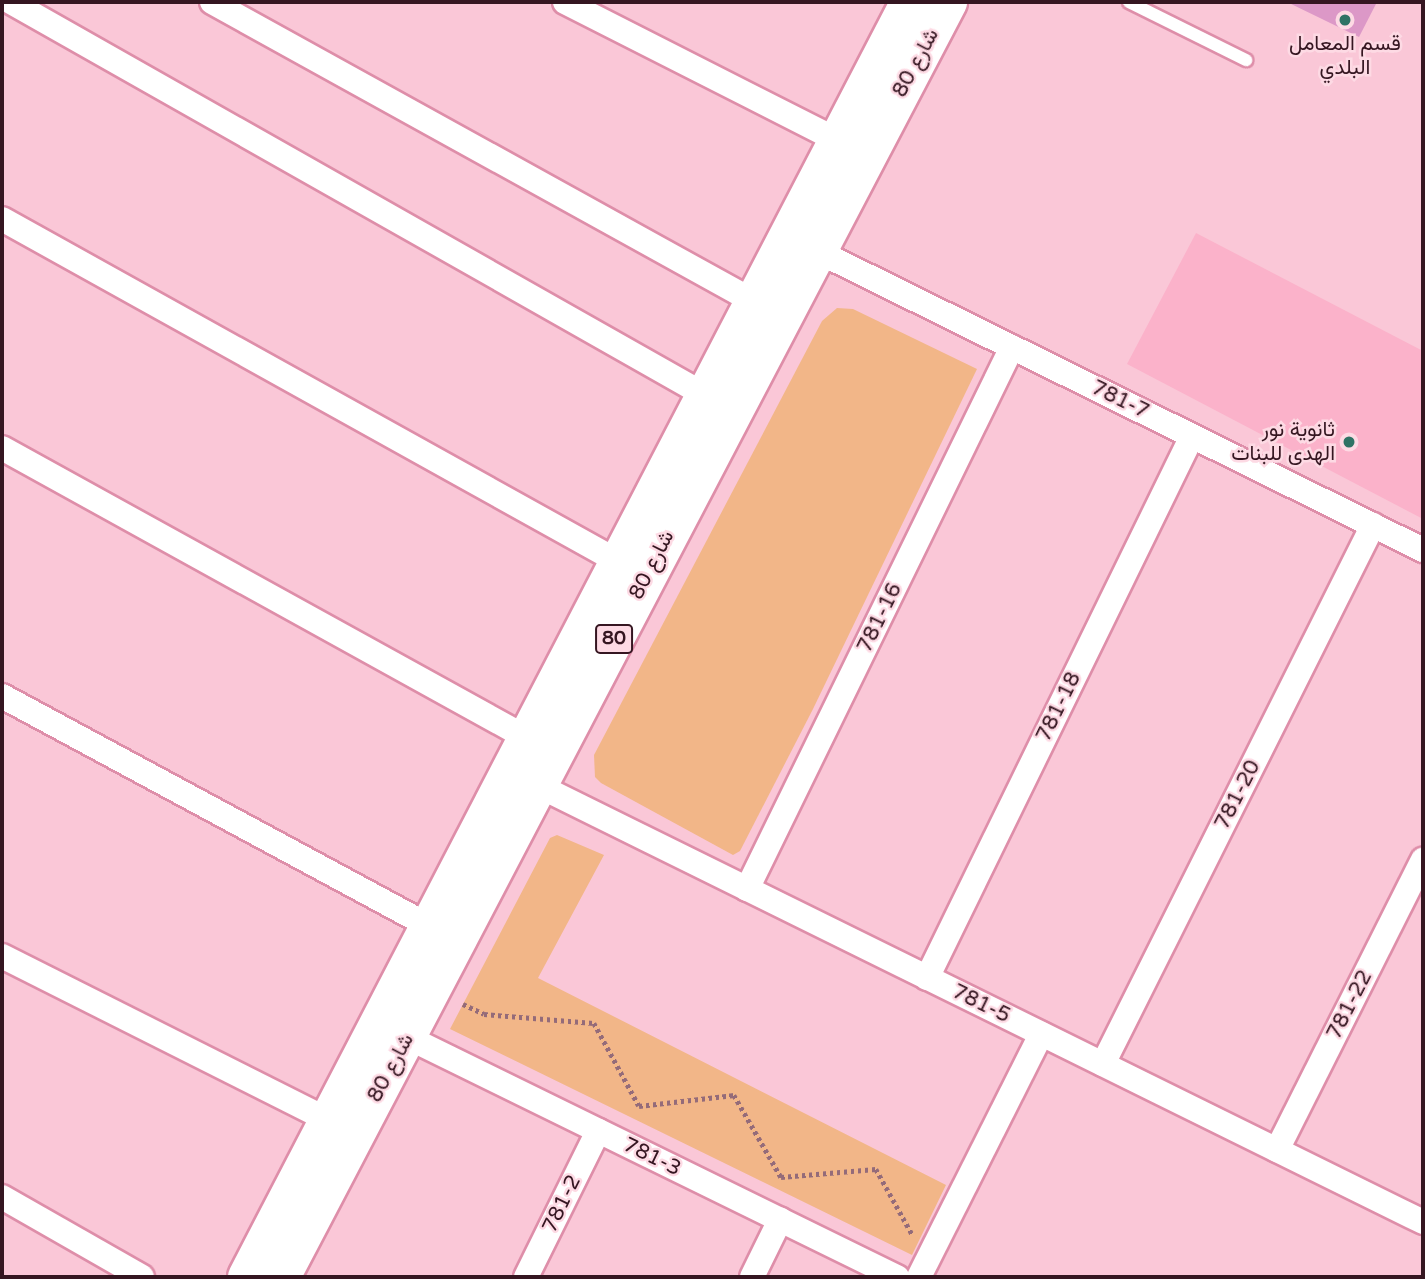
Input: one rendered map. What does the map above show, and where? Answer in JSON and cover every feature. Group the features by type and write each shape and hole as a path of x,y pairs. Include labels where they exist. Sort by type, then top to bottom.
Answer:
{"main road":[{"name":"شارع 80","path":"281,1277 817,251 878,100 910,2"},
{"name":"شارع 80","path":"247,1277 432,929 837,140 878,100 948,2"}],"street":[{"path":"212,2 753,301"},
{"path":"565,2 837,140"},
{"path":"26,5 705,395"},
{"path":"2,219 620,562"},
{"name":"781-7","path":"817,251 1423,550"},
{"name":"781-16","path":"747,889 1012,347"},
{"name":"781-18","path":"927,978 1192,436"},
{"path":"2,448 529,739"},
{"name":"781-20","path":"1103,1064 1373,525"},
{"path":"2,696 432,929"},
{"name":"781-5","path":"539,786 1423,1222"},
{"name":"781-22","path":"1277,1150 1423,860"},
{"path":"2,956 330,1121"},
{"path":"919,1277 1041,1034"},
{"name":"781-3","path":"407,1037 897,1277"},
{"name":"781-2","path":"526,1277 598,1131"},
{"path":"2,1197 142,1277"},
{"path":"752,1277 780,1220"}],"lane":[{"path":"1129,2 1246,60"}],"path":[{"path":"463,1004 484,1014 594,1023 639,1106 734,1095 781,1177 876,1169 918,1244"}],"shaded area":[{"name":"ثانوية نور الهدى للبنات","path":"1196,233 1423,351 1423,519 1127,364"},
{"path":"837,308 853,309 977,369 813,709 740,851 733,855 601,783 595,777 594,755 822,321"},
{"path":"557,835 604,855 538,978 946,1185 912,1255 450,1029 550,838"}],"building":[{"name":"قسم المعامل البلدي","path":"1287,2 1377,2 1359,37"}],"place":[{"name":"قسم المعامل البلدي","path":"1345,20"},
{"name":"ثانوية نور الهدى للبنات","path":"1349,442"}]}
